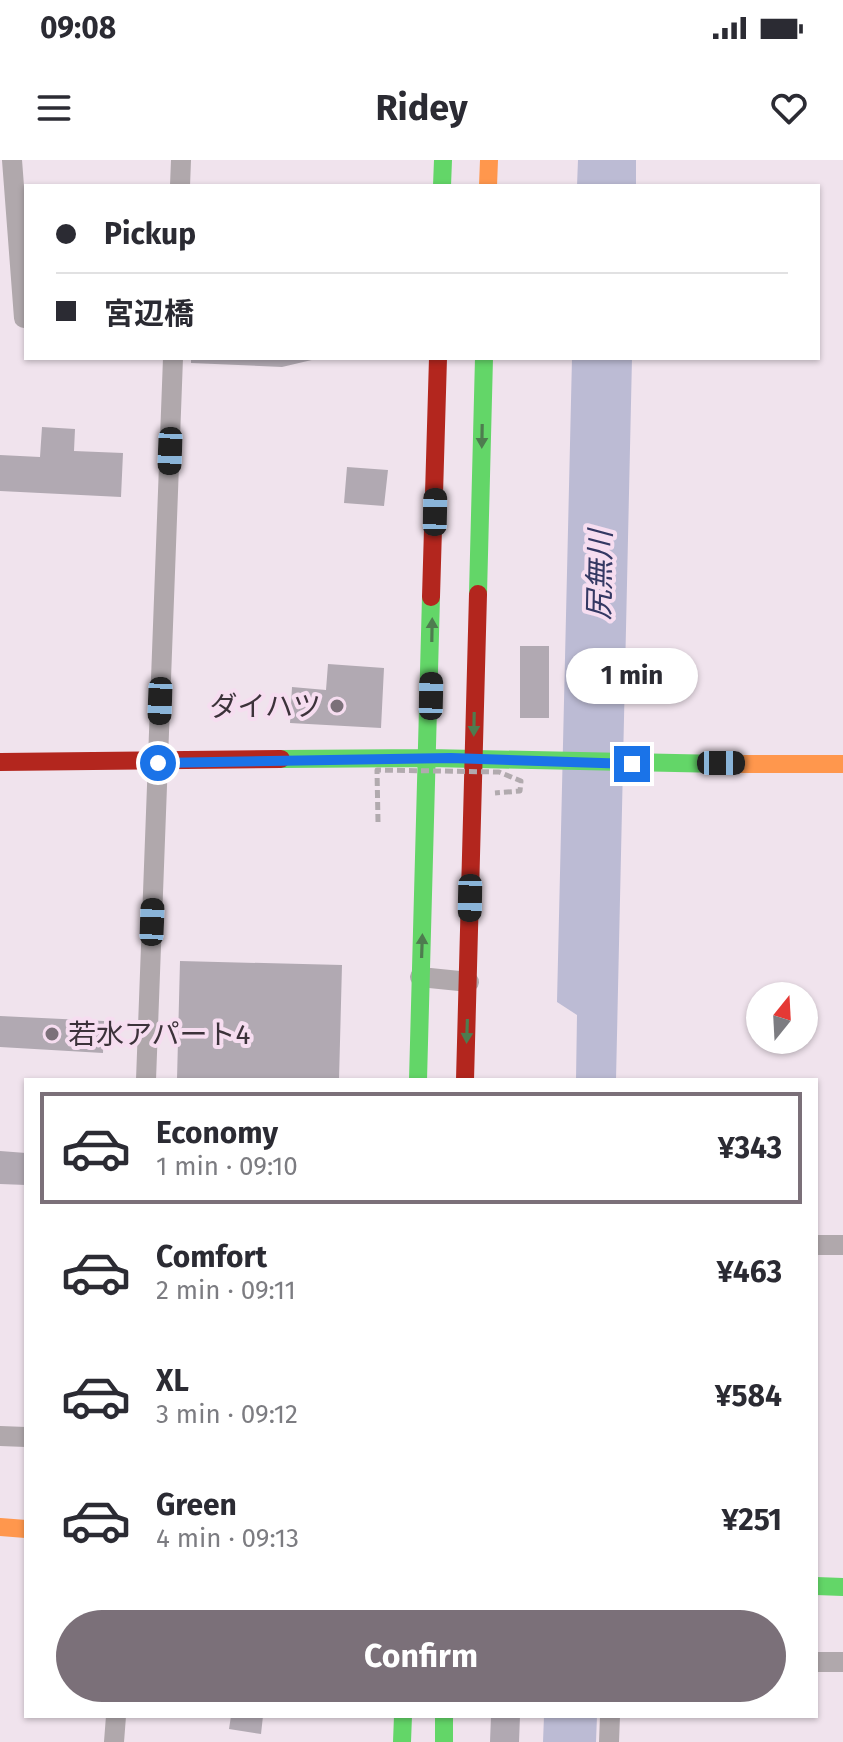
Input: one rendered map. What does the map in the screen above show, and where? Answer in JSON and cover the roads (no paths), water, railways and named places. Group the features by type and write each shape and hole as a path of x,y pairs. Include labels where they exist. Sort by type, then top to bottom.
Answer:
{"street":[{"path":"12,160 24,318"},
{"path":"180,184 181,160"},
{"path":"442,184 443,160"},
{"path":"488,184 489,160"},
{"path":"146,1078 173,360"},
{"path":"418,1078 438,360"},
{"path":"465,1078 484,360"},
{"path":"0,762 473,758 632,764 843,764"},
{"path":"420,977 469,982"},
{"path":"818,1245 843,1245"},
{"path":"0,1436 24,1437"},
{"path":"0,1527 24,1529"},
{"path":"818,1586 843,1587"},
{"path":"818,1662 843,1662"},
{"path":"114,1742 116,1718"},
{"path":"402,1742 403,1718"},
{"path":"444,1718 444,1742"},
{"path":"609,1742 610,1718"}],"water":[{"path":"578,160 636,160 636,184 577,184"},
{"name":"尻無川","path":"572,360 632,360 616,1078 576,1078 577,1015 557,1002"},
{"path":"544,1718 597,1718 596,1742 543,1742"}],"place":[{"name":"ダイハツ","path":"337,706"},
{"name":"若水アパート4","path":"52,1034"}]}
